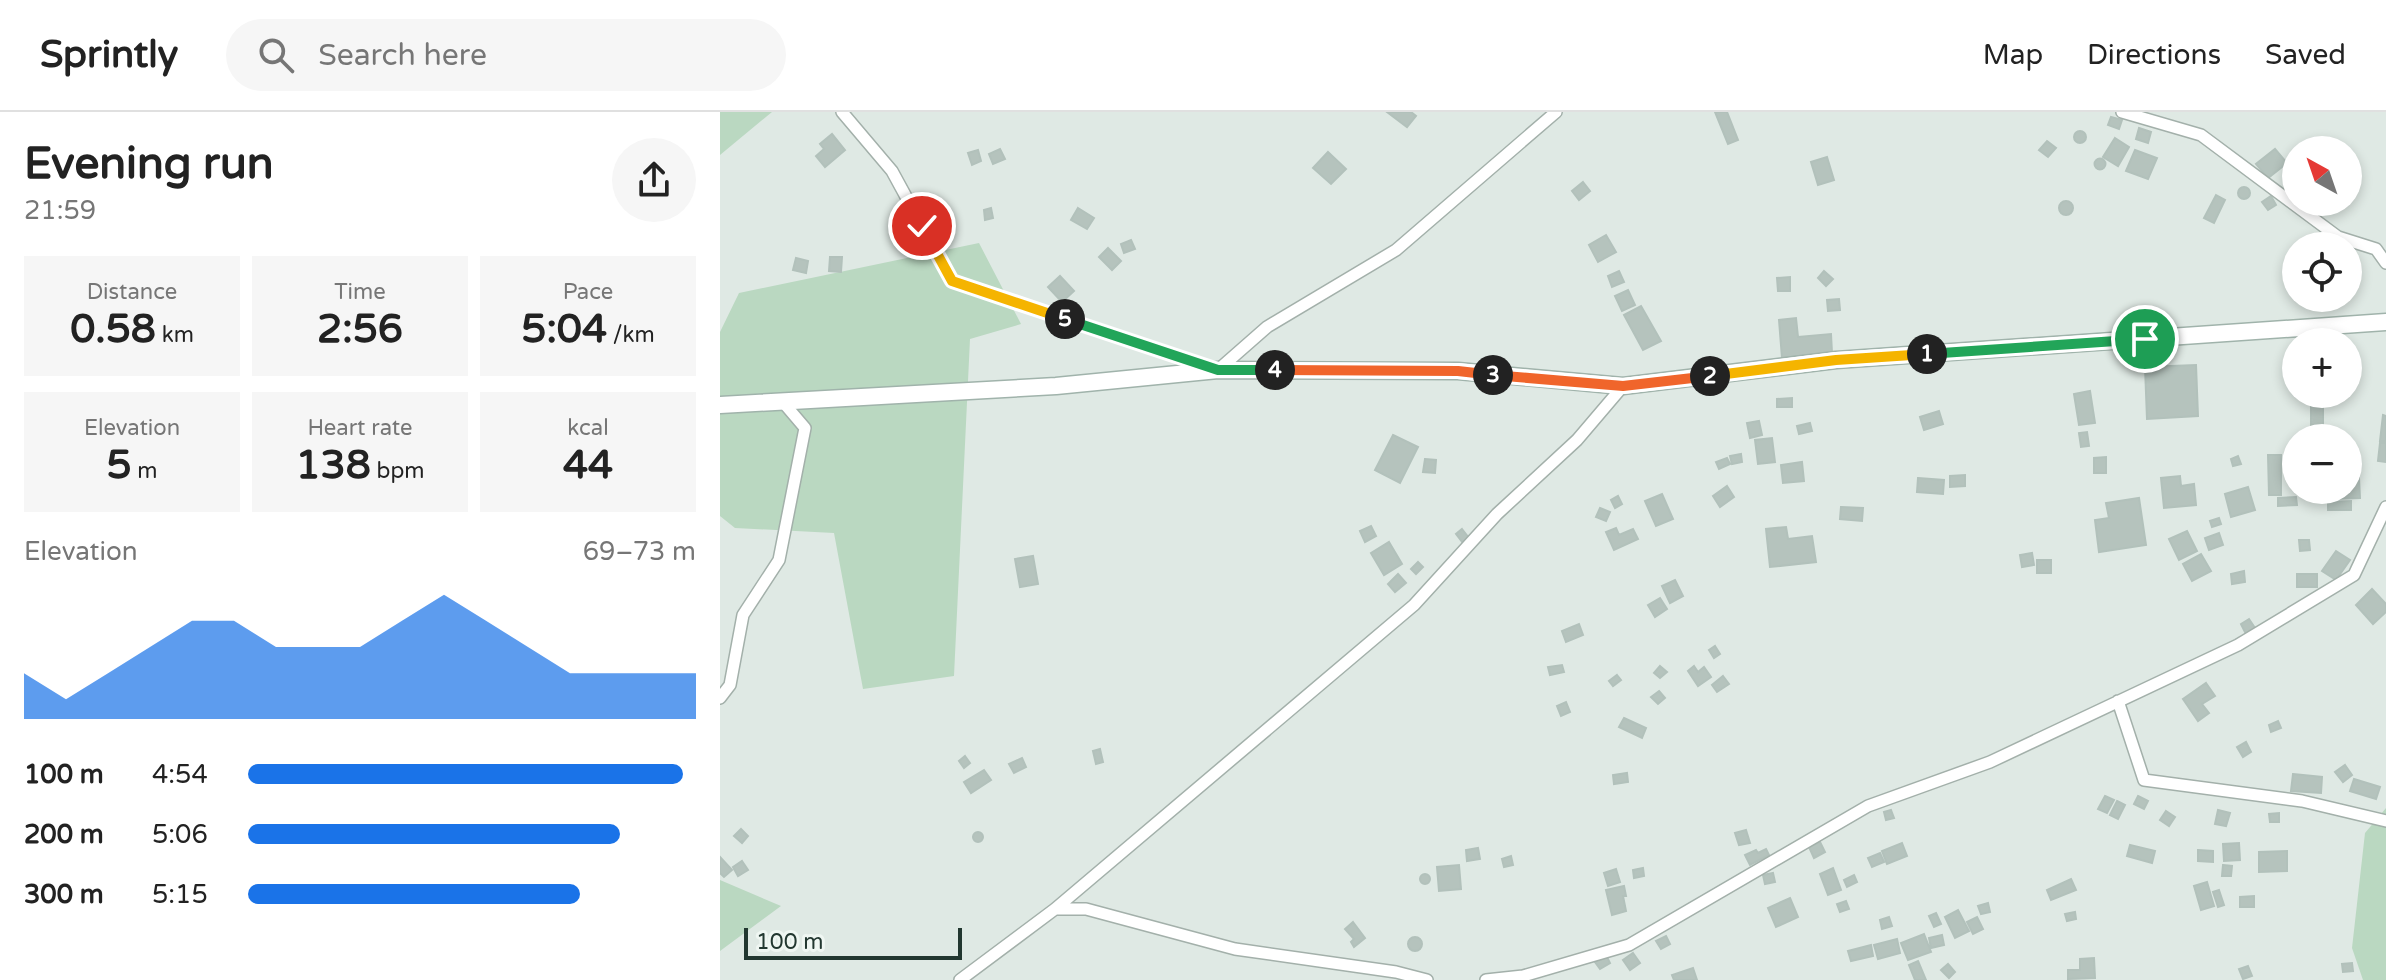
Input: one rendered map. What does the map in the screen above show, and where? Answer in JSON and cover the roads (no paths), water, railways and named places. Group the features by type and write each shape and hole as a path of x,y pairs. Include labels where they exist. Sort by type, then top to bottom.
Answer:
{"main road":[{"path":"720,405 1056,386 1218,370 1458,371 1623,386 1836,360 2386,322"}],"street":[{"path":"842,112 892,171 952,281 1218,370 1267,327 1396,250 1556,112"},
{"path":"2122,112 2201,135 2338,237 2376,249 2386,263"},
{"path":"960,980 1055,909 1414,605 1497,514 1577,440 1623,386"},
{"path":"720,698 730,685 743,615 779,560 805,428 782,401"},
{"path":"1486,980 1523,976 1629,945 1868,806 1990,762 2238,645 2354,575 2386,507"},
{"path":"2118,701 2144,780 2302,801 2386,821"},
{"path":"1055,909 1086,909 1235,949 1396,972 1427,980"}]}
